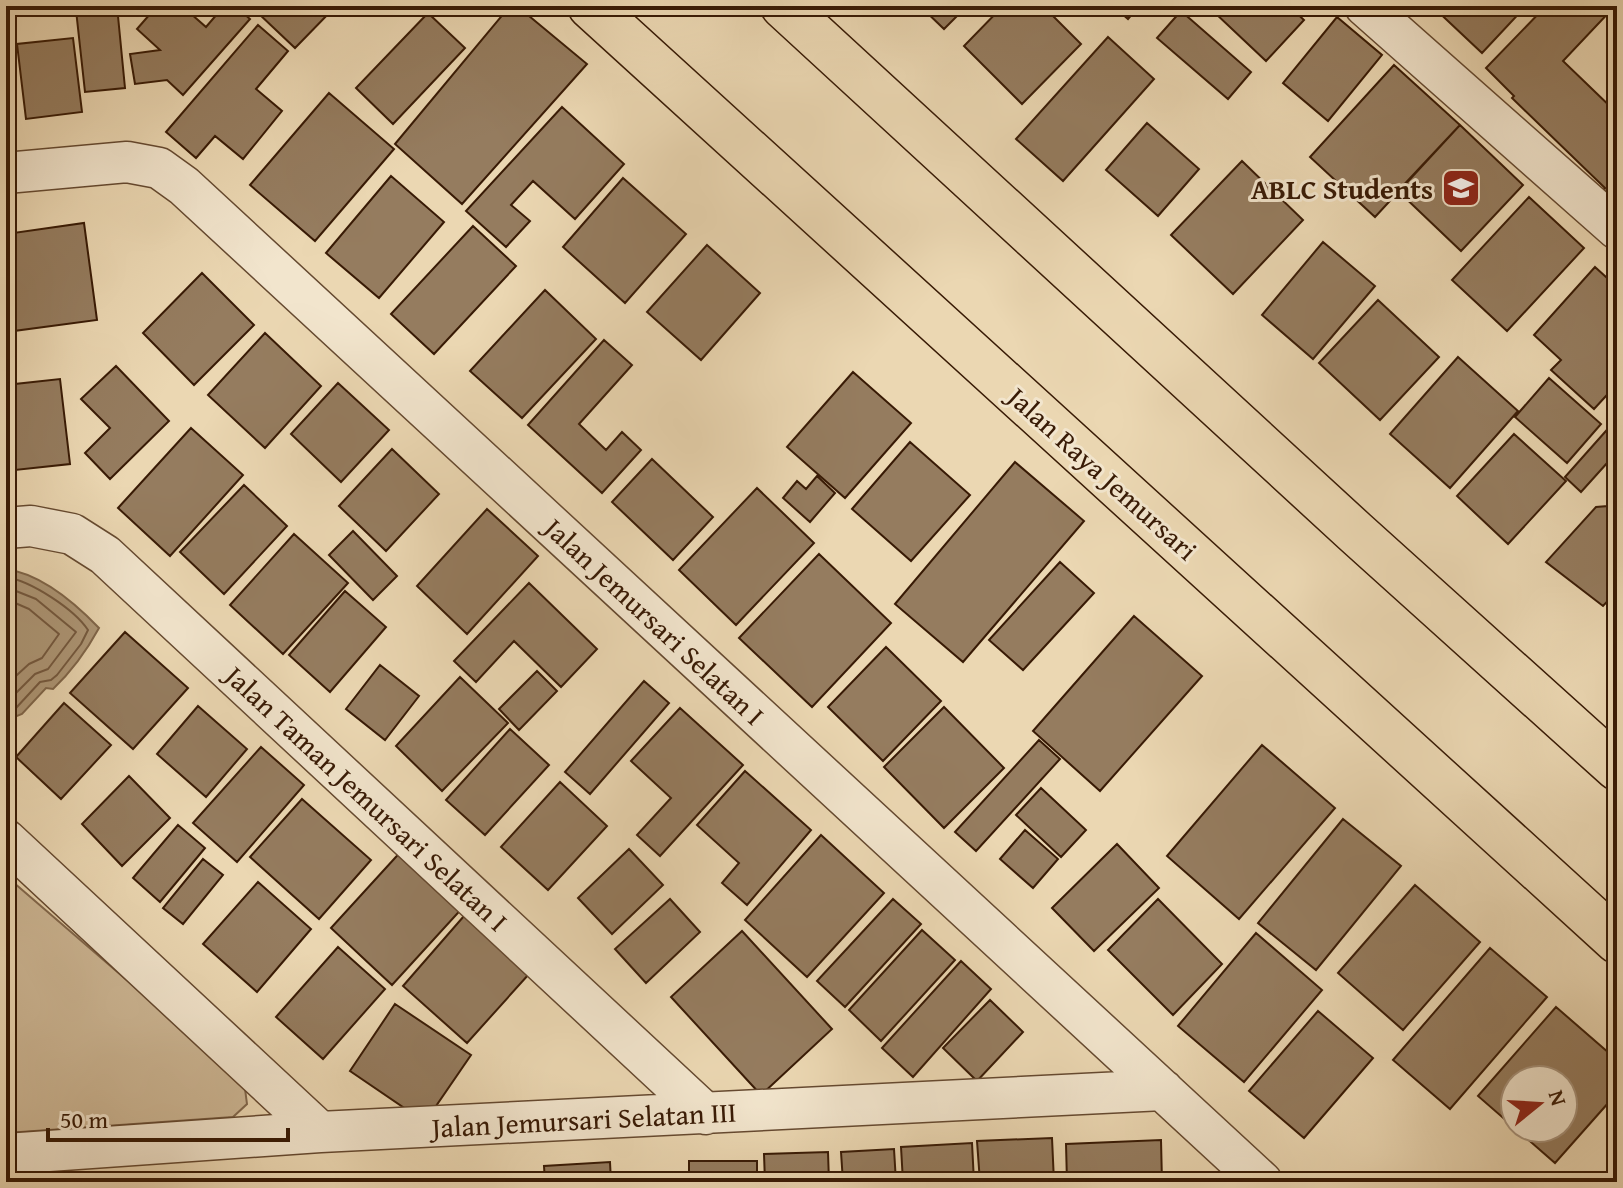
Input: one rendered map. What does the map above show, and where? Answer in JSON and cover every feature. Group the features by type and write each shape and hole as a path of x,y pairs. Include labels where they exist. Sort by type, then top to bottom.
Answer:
{"main road":[{"name":"Jalan Raya Jemursari","path":"590,6 1617,941"},
{"path":"783,6 1355,532 1617,768"}],"street":[{"path":"1365,6 1617,229"},
{"name":"Jalan Jemursari Selatan I","path":"6,173 127,162 159,168 184,186 1262,1182"},
{"name":"Jalan Taman Jemursari Selatan I","path":"6,528 31,526 72,534 105,555 706,1114"},
{"path":"6,840 320,1132"},
{"name":"Jalan Jemursari Selatan III","path":"6,1154 320,1132 1163,1090"}],"shaded area":[{"path":"6,876 244,1081 247,1104 233,1117 6,1133"}],"water":[{"path":"6,569 44,583 99,628 60,682 53,689 46,688 22,714 12,718 6,715"}],"building":[{"path":"71,6 117,6 125,88 85,92 76,10 72,10"},
{"path":"157,6 182,6 206,27 224,6 235,6 250,19 183,95 167,80 135,84 130,54 160,50 137,29"},
{"path":"265,6 336,6 295,48 258,13"},
{"path":"510,6 517,6 587,64 462,204 395,144"},
{"path":"920,6 967,6 944,29"},
{"path":"1003,6 1043,6 1081,44 1022,104 964,46"},
{"path":"1113,6 1139,6 1128,19"},
{"path":"1221,6 1289,6 1304,20 1266,61 1215,13"},
{"path":"1432,6 1526,6 1482,53"},
{"path":"1546,6 1615,6 1563,61 1617,113 1617,205 1602,191 1605,188 1512,98 1514,96 1486,68"},
{"path":"1181,11 1251,72 1228,99 1157,38"},
{"path":"428,13 465,48 393,124 356,88"},
{"path":"1337,17 1382,55 1328,121 1283,83"},
{"path":"258,25 288,51 256,89 282,111 243,159 215,136 196,158 166,132"},
{"path":"1108,37 1154,79 1063,181 1016,139"},
{"path":"73,38 82,112 26,119 17,44"},
{"path":"1394,65 1460,125 1375,217 1310,157"},
{"path":"6,75 12,141 6,141"},
{"path":"329,93 394,149 315,241 250,185"},
{"path":"562,107 624,164 575,219 533,181 511,205 530,221 506,247 466,211"},
{"path":"1147,123 1199,169 1158,216 1106,170"},
{"name":"ABLC Students","path":"1460,125 1523,185 1461,251 1398,191"},
{"path":"1242,161 1303,220 1233,294 1171,235"},
{"path":"391,176 444,222 379,298 326,253"},
{"path":"623,178 686,234 625,303 563,247"},
{"path":"1529,197 1584,248 1507,331 1452,280"},
{"path":"84,223 97,320 6,332 6,234"},
{"path":"473,226 516,266 434,354 391,314"},
{"path":"1323,242 1375,286 1313,359 1262,315"},
{"path":"707,245 760,293 701,360 647,312"},
{"path":"1595,267 1617,287 1617,384 1594,409 1551,370 1561,360 1534,335"},
{"path":"202,273 254,325 194,385 143,333"},
{"path":"545,290 596,339 522,418 470,371"},
{"path":"1378,300 1439,357 1380,420 1319,363"},
{"path":"265,333 321,386 265,448 208,395"},
{"path":"604,340 632,365 579,424 606,450 622,432 641,450 602,493 528,425"},
{"path":"1458,357 1518,411 1450,488 1390,434"},
{"path":"116,366 169,421 110,479 85,453 110,428 81,399"},
{"path":"853,372 911,423 845,498 787,447"},
{"path":"1549,378 1601,424 1567,463 1515,417"},
{"path":"60,379 70,464 6,471 6,385"},
{"path":"338,383 389,430 341,482 291,434"},
{"path":"1617,409 1617,452 1581,492 1565,477 1613,423 1608,419"},
{"path":"191,428 243,475 170,556 118,508"},
{"path":"1514,434 1566,481 1508,544 1457,496"},
{"path":"910,442 970,495 911,561 852,509"},
{"path":"392,449 439,494 386,551 339,506"},
{"path":"652,459 713,517 673,560 612,502"},
{"path":"1015,462 1084,521 963,662 895,604"},
{"path":"817,476 835,493 810,522 783,498 797,481 806,489"},
{"path":"1610,483 1617,483 1617,591 1603,606 1546,562 1596,507 1608,506"},
{"path":"244,485 287,526 224,594 180,552"},
{"path":"757,488 814,543 736,625 679,570"},
{"path":"487,509 538,556 467,634 417,586"},
{"path":"353,531 397,576 373,600 329,555"},
{"path":"294,534 348,583 283,654 230,605"},
{"path":"819,554 891,623 812,707 739,638"},
{"path":"1060,562 1094,593 1023,670 989,640"},
{"path":"529,583 597,649 561,687 514,641 476,682 454,661"},
{"path":"345,591 386,627 330,692 289,655"},
{"path":"1134,616 1202,676 1100,791 1033,731"},
{"path":"125,632 188,688 133,749 70,693"},
{"path":"886,647 941,701 883,761 828,707"},
{"path":"380,665 419,696 385,740 346,709"},
{"path":"537,671 557,691 519,730 499,709"},
{"path":"460,677 508,723 442,791 396,746"},
{"path":"644,681 669,703 590,794 565,772"},
{"path":"64,703 111,745 61,799 16,757"},
{"path":"198,706 247,749 206,797 157,754"},
{"path":"944,707 1004,768 944,828 884,767"},
{"path":"680,708 743,765 660,856 637,835 671,798 631,761"},
{"path":"510,729 549,765 485,835 446,800"},
{"path":"1039,740 1060,759 976,851 955,832"},
{"path":"1262,745 1335,808 1239,919 1167,856"},
{"path":"261,747 304,785 237,862 193,823"},
{"path":"745,771 811,830 747,905 722,883 739,863 697,825"},
{"path":"129,776 170,818 122,866 82,824"},
{"path":"560,782 607,826 548,890 501,847"},
{"path":"1041,788 1086,830 1061,857 1016,815"},
{"path":"302,799 371,860 319,919 250,857"},
{"path":"1343,819 1401,866 1316,970 1258,923"},
{"path":"178,825 205,848 160,902 133,878"},
{"path":"1025,830 1058,859 1033,888 1000,859"},
{"path":"821,835 884,893 807,977 745,920"},
{"path":"1117,844 1159,888 1094,951 1052,908"},
{"path":"405,847 466,904 392,985 331,928"},
{"path":"629,849 663,885 612,934 578,898"},
{"path":"203,859 223,875 183,924 163,908"},
{"path":"258,882 311,929 257,992 203,944"},
{"path":"1415,885 1480,942 1403,1030 1338,973"},
{"path":"670,899 700,932 646,983 615,949"},
{"path":"893,899 921,924 845,1007 817,981"},
{"path":"1158,899 1222,964 1173,1015 1108,950"},
{"path":"464,916 529,974 467,1043 403,986"},
{"path":"922,930 955,960 881,1041 849,1010"},
{"path":"742,931 832,1029 761,1095 671,997"},
{"path":"1256,933 1322,990 1244,1082 1178,1026"},
{"path":"338,947 385,989 323,1059 276,1017"},
{"path":"1490,948 1547,997 1450,1109 1393,1060"},
{"path":"961,961 991,989 913,1077 882,1048"},
{"path":"990,1000 1023,1032 977,1081 943,1048"},
{"path":"395,1004 471,1055 425,1122 350,1071"},
{"path":"1556,1007 1617,1060 1617,1093 1579,1136 1579,1064 1506,1064"},
{"path":"1318,1011 1373,1058 1304,1138 1249,1091"},
{"path":"1499,1072 1499,1114 1478,1096"},
{"path":"1052,1138 1054,1182 980,1182 977,1141"},
{"path":"1161,1140 1162,1182 1067,1182 1066,1144"},
{"path":"972,1143 974,1182 903,1182 901,1147"},
{"path":"1533,1144 1572,1144 1555,1163"},
{"path":"894,1149 896,1182 843,1182 841,1152"},
{"path":"828,1152 829,1182 765,1182 764,1154"},
{"path":"689,1161 757,1161 757,1182 689,1182"},
{"path":"610,1162 611,1182 545,1182 544,1166"},
{"path":"499,1174 500,1182 401,1182 401,1180"},
{"path":"312,1175 313,1182 253,1182 253,1180"},
{"path":"391,1177 392,1182 326,1182 326,1179"}],"place":[{"name":"ABLC Students","path":"1461,188"}]}
